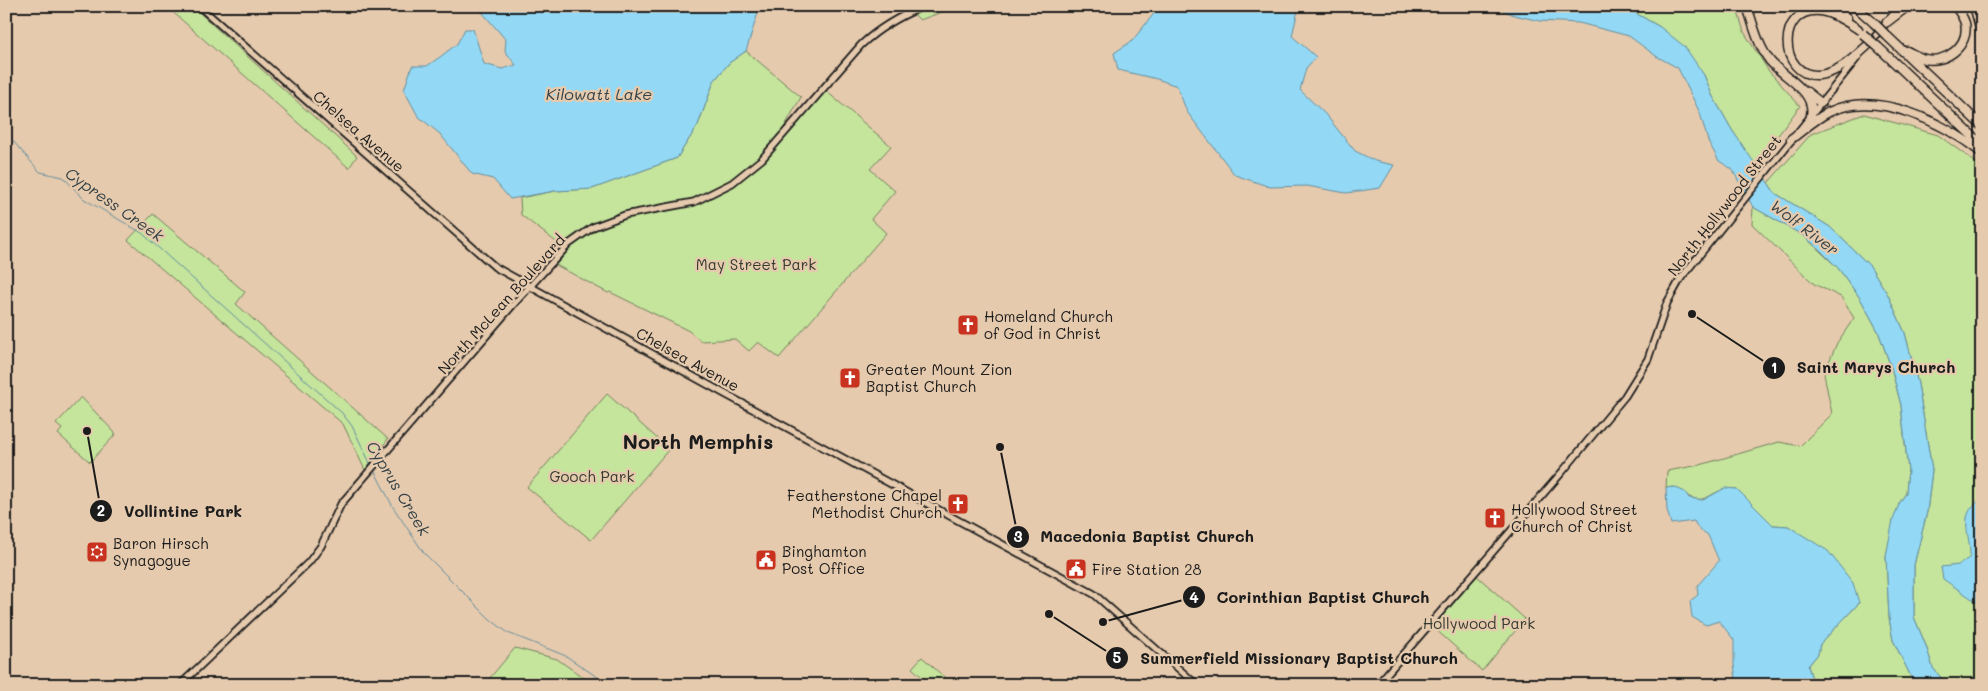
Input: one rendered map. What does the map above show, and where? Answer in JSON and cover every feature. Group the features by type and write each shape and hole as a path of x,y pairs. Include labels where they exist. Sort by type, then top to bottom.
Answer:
{"highway":[{"path":"1747,6 1761,45 1770,60 1806,94 1811,101 1811,115"},
{"path":"1833,6 1982,145"},
{"path":"1856,6 1982,126"},
{"path":"1887,22 1908,6"},
{"path":"1898,46 1923,59 1941,59 1948,56 1962,42 1965,33 1965,23 1955,6"},
{"path":"1973,6 1982,34"},
{"path":"1861,31 1831,14 1820,11 1810,12 1800,16 1792,24 1786,47 1789,56 1797,66 1806,73 1818,75 1831,72 1848,63 1867,46"},
{"path":"1784,74 1821,102"},
{"path":"1791,139 1829,112 1847,107 1869,105 1890,107 1934,123 1982,153"}],"main road":[{"name":"Chelsea Avenue","path":"199,6 495,267 724,394 1094,594 1197,685"},
{"name":"North McLean Boulevard","path":"180,685 309,562 321,546 341,504 529,286 569,244 593,227 625,215 694,202 732,182 762,159 872,34 900,16 924,6"},
{"name":"North Hollywood Street","path":"1377,685 1563,471 1625,396 1648,359 1667,303 1681,278 1900,6"}],"green space":[{"path":"166,6 192,6 357,156 349,168"},
{"path":"905,6 958,6 920,20"},
{"path":"1623,6 1736,6 1744,32 1768,70 1800,106 1755,166 1712,95 1704,75 1660,27"},
{"name":"May Street Park","path":"746,51 801,97 767,158 826,91 891,146 870,169 895,191 871,219 886,233 779,358 758,342 749,351 735,339 701,341 689,331 610,292 608,293 556,265 568,251 521,215 520,198 555,191 592,189 677,158 698,125 714,81 729,63"},
{"path":"1864,114 1938,135 1982,167 1982,685 1947,685 1933,668 1914,617 1914,565 1927,512 1932,470 1918,384 1905,333 1888,295 1870,266 1830,227 1775,193 1768,183 1811,134"},
{"path":"1753,207 1804,236 1838,268 1860,298 1878,331 1891,367 1901,405 1908,470 1906,493 1899,504 1886,556 1889,618 1893,640 1915,685 1814,685 1808,666 1818,654 1820,644 1859,603 1810,541 1788,526 1773,525 1737,489 1727,489 1701,499 1695,499 1674,487 1666,488 1667,471 1700,465 1779,442 1800,446 1832,414 1824,374 1837,343 1854,318 1841,297 1814,284 1752,224"},
{"path":"153,214 245,292 236,304 388,439 365,470 343,424 128,240"},
{"name":"Gooch Park","path":"607,394 669,449 591,540 527,487"},
{"path":"81,397 116,434 90,462 58,434 62,429 56,424"},
{"name":"Hollywood Park","path":"1477,576 1525,619 1482,671 1433,627"},
{"path":"515,648 557,659 594,685 484,685"},
{"path":"922,657 953,685 931,685 912,668"}],"water":[{"name":"Kilowatt Lake","path":"483,6 760,6 746,51 729,63 714,81 698,125 677,158 592,189 555,191 510,199 493,179 472,174 440,134 418,116 404,90 412,66 427,66 440,57 457,44 465,29 473,29 484,64 502,69 516,65 505,51 506,40 482,12"},
{"path":"1160,6 1299,6 1292,36 1316,57 1306,68 1300,90 1325,114 1355,151 1375,161 1394,165 1380,188 1346,193 1307,186 1270,187 1235,175 1187,112 1177,86 1157,79 1118,70 1114,53 1132,41"},
{"name":"Wolf River","path":"1494,6 1623,6 1660,27 1685,47 1704,75 1712,95 1732,130 1775,193 1830,227 1870,266 1888,295 1905,333 1918,384 1932,470 1927,512 1914,565 1914,617 1933,668 1947,685 1915,685 1893,640 1889,618 1886,556 1893,520 1899,504 1906,493 1908,470 1901,405 1891,367 1878,331 1860,298 1838,268 1804,236 1753,207 1732,169 1719,161 1708,141 1700,113 1678,68 1656,56 1629,36 1579,23 1540,21 1514,15"},
{"path":"1674,487 1685,492 1689,498 1703,500 1725,488 1737,489 1773,525 1788,526 1828,551 1853,583 1859,603 1820,644 1818,654 1808,666 1814,685 1737,685 1734,665 1734,640 1719,621 1706,625 1692,617 1690,601 1698,595 1697,586 1719,561 1708,535 1698,528 1694,521 1671,524 1667,510 1666,488"},
{"path":"1982,499 1982,602 1978,603 1943,579 1941,567 1959,565 1970,557 1967,518 1969,511"}],"waterway":[{"name":"Cypress Creek","path":"6,133 40,172 63,177 84,199 142,233 342,413 352,426 371,465"},
{"name":"Cyprus Creek","path":"374,470 393,507 424,553 490,619 508,633 566,656 609,685"}],"place":[{"name":"Saint Marys Church","path":"1692,314"},
{"name":"Homeland Church of God in Christ","path":"968,325"},
{"name":"Greater Mount Zion Baptist Church","path":"850,378"},
{"name":"Vollintine Park","path":"87,431"},
{"name":"Macedonia Baptist Church","path":"1000,447"},
{"name":"Featherstone Chapel Methodist Church","path":"958,504"},
{"name":"Hollywood Street Church of Christ","path":"1495,518"},
{"name":"Baron Hirsch Synagogue","path":"97,552"},
{"name":"Binghamton Post Office","path":"766,560"},
{"name":"Fire Station 28","path":"1076,569"},
{"name":"Summerfield Missionary Baptist Church","path":"1049,614"},
{"name":"Corinthian Baptist Church","path":"1103,622"}],"district":[{"name":"North Memphis","path":"698,441"}]}
